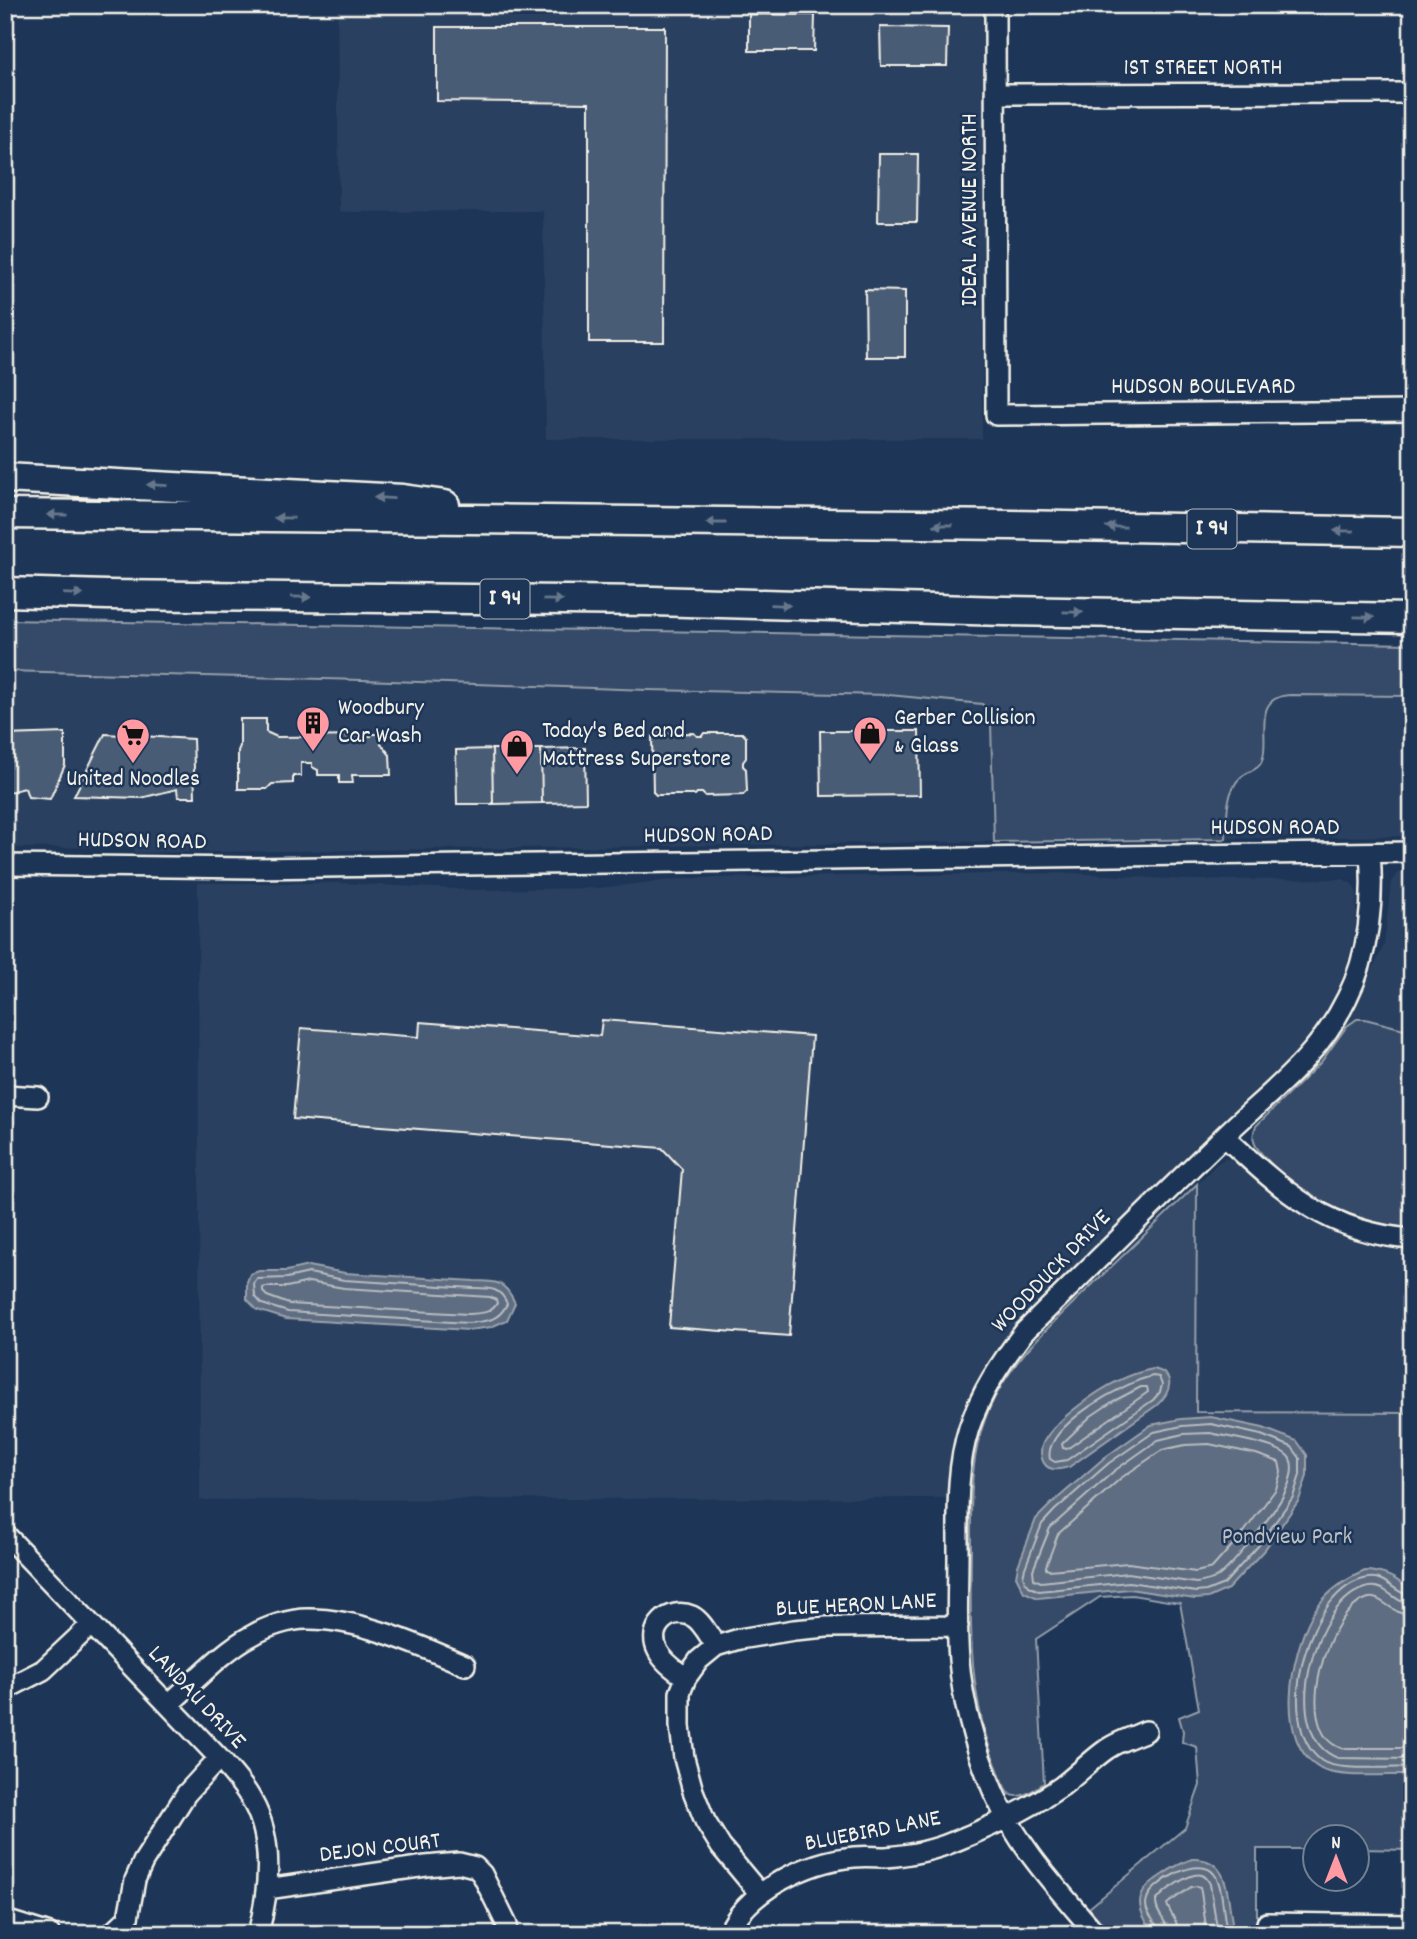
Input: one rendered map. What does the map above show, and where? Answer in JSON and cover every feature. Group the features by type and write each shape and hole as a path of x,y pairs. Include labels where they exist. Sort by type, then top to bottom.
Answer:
{"highway":[{"path":"5,478 403,499 548,521"},
{"name":"I 94","path":"5,514 1412,532"},
{"name":"I 94","path":"5,592 653,601 1005,611 1412,618"}],"street":[{"name":"IDEAL AVENUE NORTH","path":"995,5 996,415"},
{"name":"1ST STREET NORTH","path":"995,94 1412,93"},
{"name":"HUDSON BOULEVARD","path":"996,415 1412,411"},
{"name":"HUDSON ROAD","path":"5,865 252,868 1412,852"},
{"name":"WOODDUCK DRIVE","path":"1096,1934 1024,1847 994,1793 970,1727 959,1658 958,1486 961,1459 982,1394 1002,1360 1024,1332 1224,1136 1303,1064 1329,1031 1348,997 1362,957 1373,884 1370,853"},
{"path":"5,1095 38,1097"},
{"path":"1224,1136 1272,1181 1321,1214 1376,1234 1412,1239"},
{"name":"LANDAU DRIVE","path":"5,1534 219,1758 253,1802 266,1843 268,1865 267,1889 258,1934"},
{"path":"686,1678 665,1661 654,1640 655,1630 660,1622 670,1616 693,1617 716,1646 699,1660 686,1678 680,1693 684,1758 705,1821 720,1847 760,1894"},
{"path":"169,1704 224,1655 250,1636 278,1625 305,1619 342,1622 407,1641 465,1665"},
{"path":"5,1688 43,1670 91,1625"},
{"name":"BLUE HERON LANE","path":"716,1646 739,1639 816,1628 958,1626"},
{"name":"BLUEBIRD LANE","path":"728,1934 743,1911 760,1894 783,1879 832,1861 932,1850 1007,1818 1063,1785 1108,1748 1146,1731"},
{"path":"111,1934 128,1918 135,1880 143,1862 186,1794 219,1758"},
{"name":"DEJON COURT","path":"267,1889 426,1866 467,1864 482,1874 507,1926"},
{"path":"5,1920 50,1934"},
{"path":"1267,1923 1399,1928"}],"shaded area":[{"path":"337,5 984,5 982,439 546,439 543,211 339,212"},
{"path":"5,620 1412,644 1412,836 134,853 134,847 5,848"},
{"path":"1412,868 1412,1031 1361,1019 1352,1021 1345,1028 1384,945 1391,883 1399,872"},
{"path":"1072,873 1189,880 1343,879 1352,884 1357,893 1353,939 1345,972 1330,1006 1297,1052 1018,1324 992,1355 958,1423 949,1464 947,1498 200,1500 198,883 340,883 476,890 599,888 688,878"},
{"path":"1224,1159 1241,1162 1280,1199 1327,1227 1387,1245 1412,1249 1412,1413 1196,1412 1197,1184"}],"green space":[{"path":"5,620 1412,644 1412,696 1290,695 1270,703 1264,720 1262,761 1241,777 1232,790 1226,839 994,842 991,722 989,710 982,704 889,695 5,671"},
{"path":"1357,1019 1412,1031 1412,1229 1354,1216 1318,1199 1270,1163 1254,1142 1256,1126 1321,1062 1347,1026"},
{"name":"Pondview Park","path":"1197,1184 1196,1412 1412,1413 1412,1850 1372,1849 1372,1824 1302,1824 1302,1849 1257,1849 1257,1934 1111,1934 1089,1908 1185,1828 1200,1785 1197,1747 1182,1742 1183,1731 1179,1717 1199,1709 1180,1603 1132,1595 1100,1597 1036,1639 1044,1783 1033,1791 1019,1796 1008,1792 987,1739 976,1686 971,1606 971,1499 977,1448 987,1414 1007,1377 1019,1360 1062,1314"}],"water":[{"path":"308,1266 345,1273 494,1282 508,1290 515,1303 507,1320 491,1327 469,1330 286,1319 257,1310 247,1299 250,1274"},
{"path":"1153,1369 1161,1371 1169,1379 1166,1395 1157,1405 1069,1467 1055,1469 1046,1465 1041,1455 1043,1443 1066,1417 1106,1387 1134,1374"},
{"path":"1211,1417 1263,1428 1297,1441 1307,1455 1307,1476 1299,1500 1265,1549 1228,1589 1208,1598 1195,1599 1129,1589 1038,1598 1024,1592 1016,1576 1018,1566 1036,1519 1050,1505 1104,1458 1151,1425"},
{"path":"1365,1571 1390,1577 1412,1592 1412,1775 1352,1775 1329,1772 1321,1769 1306,1756 1296,1739 1291,1696 1293,1674 1304,1632 1312,1615 1335,1588"},
{"path":"1192,1859 1206,1860 1222,1874 1235,1934 1155,1934 1148,1925 1140,1902 1146,1888 1169,1870"}],"building":[{"path":"749,14 815,15 814,51 749,51"},
{"path":"437,27 665,27 664,342 589,342 589,103 437,101"},
{"path":"880,27 948,28 947,66 881,66"},
{"path":"879,154 918,154 917,222 878,222"},
{"path":"865,290 905,291 905,357 866,357"},
{"name":"Woodbury Car Wash","path":"240,719 266,719 266,732 277,737 381,734 381,744 390,755 391,775 352,775 353,783 339,783 339,775 318,775 318,770 312,767 312,763 301,763 301,776 293,776 293,783 272,784 267,789 238,789"},
{"name":"Gerber Collision & Glass","path":"820,731 919,731 920,795 821,796"},
{"path":"65,733 65,765 50,799 28,797 25,788 5,793 5,735"},
{"path":"694,733 702,736 704,733 742,733 746,737 746,758 743,766 746,769 747,791 743,795 656,795 653,792 652,737 656,734"},
{"path":"105,734 193,739 195,797 178,797 177,789 141,798 74,796"},
{"path":"585,748 586,802 542,803 541,749"},
{"name":"Today's Bed and Mattress Superstore","path":"492,749 541,749 542,803 493,804"},
{"name":"Today's Bed and Mattress Superstore","path":"492,749 493,804 457,804 456,750"},
{"path":"602,1020 812,1036 789,1336 669,1327 682,1169 662,1148 293,1119 301,1028 419,1037 420,1022 600,1036"}],"place":[{"name":"Woodbury Car Wash","path":"313,753"},
{"name":"Gerber Collision & Glass","path":"870,763"},
{"name":"United Noodles","path":"133,765"},
{"name":"Today's Bed and Mattress Superstore","path":"517,776"}]}
